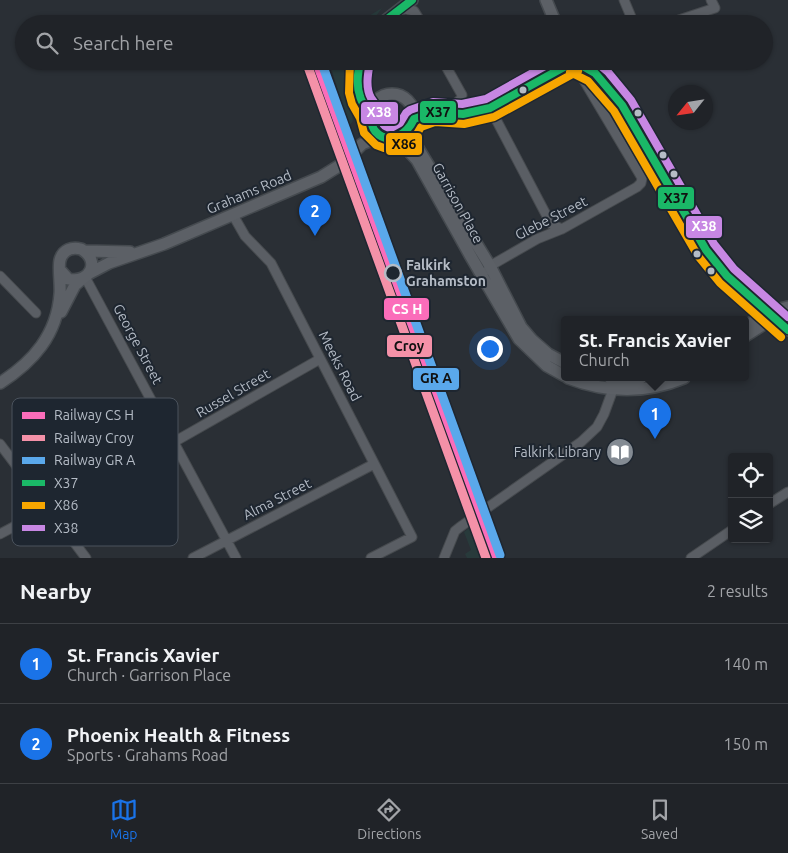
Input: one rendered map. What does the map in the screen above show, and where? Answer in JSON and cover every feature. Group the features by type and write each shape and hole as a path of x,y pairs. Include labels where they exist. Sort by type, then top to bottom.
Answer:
{"main road":[{"path":"392,15 412,0"},
{"path":"546,0 552,15"},
{"path":"358,70 358,93 375,131 382,136 396,138 410,130 414,119 412,106 406,98 393,93 381,96 375,101 369,115"},
{"path":"414,119 434,112 463,114 475,113 490,108 557,70"},
{"name":"Grahams Road","path":"362,144 369,115"},
{"name":"Garrison Place","path":"410,130 416,145 490,266 522,327 532,340 548,354 561,361"},
{"name":"Grahams Road","path":"0,383 27,362 43,345 75,285 85,276 109,263 164,244 297,188 334,170 362,144 382,136"},
{"name":"Garrison Place","path":"396,138 418,160 519,339 547,366 561,374"},
{"path":"74,248 86,251 91,260 92,265 85,276 75,280 68,279 60,270 60,259 66,250 74,248"},
{"name":"Grahams Road","path":"86,251 140,252"},
{"name":"Grahams Road","path":"51,329 60,298 60,270"},
{"path":"749,326 788,307"},
{"path":"772,316 788,330"},
{"path":"749,333 767,322 772,316"},
{"name":"Garrison Place","path":"576,381 587,386 613,382 658,386 674,381"}],"street":[{"path":"624,0 630,15"},
{"path":"690,15 713,4"},
{"path":"395,12 405,9 414,11 416,15"},
{"path":"446,112 461,99 462,95 449,70"},
{"name":"Glebe Street","path":"490,266 537,239 562,229 641,183 642,178 578,70"},
{"path":"591,70 615,95 713,260 731,280 772,316"},
{"path":"490,108 552,224 562,229"},
{"name":"Meeks Road","path":"233,215 245,236 271,263 412,537 371,558"},
{"path":"484,279 490,266"},
{"path":"0,276 36,313"},
{"name":"George Street","path":"85,276 150,398"},
{"name":"Russel Street","path":"178,440 320,359"},
{"path":"444,558 455,532 488,507 569,452 597,427 604,414 613,382"},
{"path":"0,444 12,461"},
{"name":"George Street","path":"178,450 236,558"},
{"name":"Alma Street","path":"193,558 374,464"},
{"path":"773,501 788,492"},
{"name":"Russel Street","path":"0,534 12,528"},
{"path":"691,558 728,533"},
{"path":"76,546 86,558"}],"shaded area":[{"path":"382,8 377,15 371,15"},
{"path":"332,70 348,70 347,88 353,121 349,126"},
{"path":"473,525 484,558 467,558 465,554 471,550 464,532"}],"transit line":[{"name":"X37","path":"393,15 412,0"},
{"path":"319,70 497,558"},
{"path":"324,70 500,555"},
{"name":"X86","path":"350,70 349,93 352,104 360,118 364,133 376,145 384,148 392,148 408,143 415,137 421,127 435,122 464,124 494,117 578,71"},
{"name":"X37","path":"359,70 358,83 361,100 369,113 375,131 380,136 386,138 397,137 407,129 414,119 434,112 463,114 490,108 559,70"},
{"name":"X38","path":"369,70 369,94 378,109 384,125 391,128 400,123 410,110 433,102 462,104 486,99 538,70"},
{"name":"X37","path":"590,70 595,73 622,105 706,250 727,276 788,330"},
{"name":"X38","path":"606,70 631,100 714,244 734,269 788,317"},
{"name":"X86","path":"570,72 588,81 614,111 698,256 720,283 781,337"}],"rail line":[{"name":"Croy","path":"309,70 486,558"}],"place":[{"name":"Phoenix Health & Fitness","path":"315,236"},
{"name":"Falkirk Grahamston","path":"393,273"},
{"name":"St. Francis Xavier","path":"655,439"},
{"name":"Falkirk Library","path":"620,452"}]}
